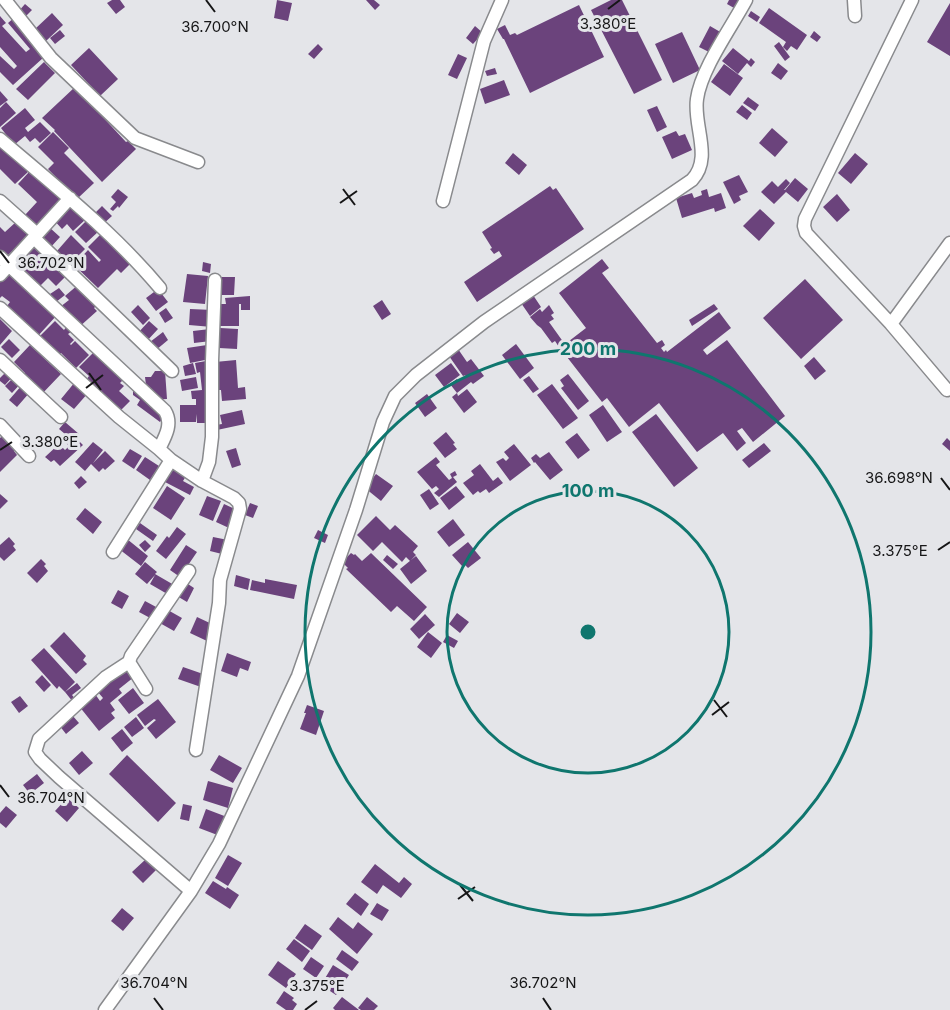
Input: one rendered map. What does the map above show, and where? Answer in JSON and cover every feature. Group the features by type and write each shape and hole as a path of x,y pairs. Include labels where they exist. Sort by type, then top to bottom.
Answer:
{"street":[{"path":"5,0 51,58 135,138 198,162"},
{"path":"442,201 484,41 502,0"},
{"path":"105,1010 191,891 219,844 298,676 356,510 383,422 395,396 416,375 484,322 692,180 698,173 702,158 696,103 698,90 746,0"},
{"path":"854,0 855,16"},
{"path":"912,0 805,219 804,226 806,233 891,324 947,390"},
{"path":"0,139 70,198 144,269 160,288"},
{"path":"0,275 5,261 36,236 70,198"},
{"path":"0,201 172,371"},
{"path":"891,324 950,243"},
{"path":"5,261 165,411 169,417 168,426 159,449"},
{"path":"202,481 209,462 212,437 215,280"},
{"path":"0,308 119,417 171,460 239,503 240,509 220,580 219,603 196,750"},
{"path":"0,360 61,417"},
{"path":"0,425 29,456"},
{"path":"114,552 171,460"},
{"path":"189,571 129,662 106,677 39,739 35,752 59,777 191,891"},
{"path":"129,662 147,689"}],"building":[{"path":"120,0 125,7 116,14 107,3"},
{"path":"277,0 292,3 288,21 274,18"},
{"path":"366,0 374,0 380,5 375,10"},
{"path":"611,0 622,0 662,80 634,94 591,10"},
{"path":"729,0 739,0 734,8 727,4"},
{"path":"950,3 950,56 927,42"},
{"path":"25,4 32,10 24,18 18,12"},
{"path":"579,5 604,57 530,93 497,29 505,25 510,35 515,33 517,35"},
{"path":"769,8 807,35 797,50 791,46 787,51 783,47 786,42 759,23"},
{"path":"751,11 760,17 757,22 748,16"},
{"path":"52,13 63,25 46,41 35,29"},
{"path":"0,16 6,23 2,26 26,52 30,49 8,23 15,17 41,49 37,52 43,58 13,85 0,72 0,56 14,69 17,66 0,47"},
{"path":"475,26 483,33 473,44 466,38"},
{"path":"710,26 722,33 711,53 699,47"},
{"path":"60,30 65,36 55,44 50,38"},
{"path":"814,31 821,37 817,42 810,37"},
{"path":"682,32 700,70 673,83 655,44"},
{"path":"779,42 790,57 785,61 774,46"},
{"path":"318,44 323,49 314,59 308,54"},
{"path":"89,48 118,79 100,96 71,65"},
{"path":"733,48 749,61 751,58 755,62 751,67 747,63 738,74 722,61"},
{"path":"458,54 467,58 457,79 448,75"},
{"path":"44,62 55,73 28,100 16,89"},
{"path":"778,63 788,71 781,80 771,73"},
{"path":"724,64 743,78 730,96 711,82"},
{"path":"495,68 497,74 487,76 485,71"},
{"path":"504,80 510,95 485,104 480,89"},
{"path":"75,87 126,142 128,141 136,149 102,182 42,118"},
{"path":"0,91 8,100 0,106"},
{"path":"748,97 759,105 755,111 743,103"},
{"path":"6,102 16,113 0,127 0,108"},
{"path":"742,105 752,113 747,120 736,112"},
{"path":"657,106 667,127 657,132 647,110"},
{"path":"25,108 35,120 25,128 28,132 40,122 51,133 40,143 35,138 30,142 25,136 14,145 1,128"},
{"path":"772,128 788,142 775,157 759,143"},
{"path":"676,131 679,136 685,134 692,150 672,159 662,137"},
{"path":"53,132 69,148 64,153 94,183 77,199 48,169 54,163 38,147"},
{"path":"0,142 29,171 15,184 0,169"},
{"path":"513,153 527,165 519,175 505,163"},
{"path":"855,153 868,164 851,184 838,173"},
{"path":"29,172 39,181 43,177 65,197 38,228 25,215 37,202 18,184"},
{"path":"739,175 748,192 739,196 741,200 734,204 723,182"},
{"path":"795,178 808,189 798,202 786,192 774,204 761,192 772,181 778,187 786,179 790,183 785,190"},
{"path":"550,186 553,190 556,188 584,229 477,302 464,282 502,256 499,251 494,254 482,232"},
{"path":"118,189 128,197 119,208 118,206 113,211 110,209 116,202 111,197"},
{"path":"707,189 709,197 721,193 726,208 715,212 714,208 682,218 676,198 692,193 694,198 702,195 701,191"},
{"path":"837,194 850,210 837,222 823,207"},
{"path":"70,203 86,219 73,231 67,224 62,229 53,219"},
{"path":"102,206 112,216 102,225 93,215"},
{"path":"760,209 775,223 759,241 743,226"},
{"path":"88,219 99,231 86,243 75,232"},
{"path":"17,221 30,235 6,257 0,251 0,227 5,232"},
{"path":"49,227 60,237 50,248 39,238"},
{"path":"104,231 133,261 121,273 117,269 98,288 74,265 88,250 99,262 101,260 88,247"},
{"path":"71,235 85,249 70,264 57,251"},
{"path":"35,244 66,276 56,286 48,278 40,286 17,262"},
{"path":"602,259 609,268 602,273 657,343 662,340 665,345 661,348 664,352 719,312 731,328 703,350 707,355 727,340 785,416 753,442 742,428 737,431 746,443 737,451 723,433 697,452 659,403 629,427 607,398 602,402 560,348 586,328 559,293"},
{"path":"203,262 211,264 210,273 202,271"},
{"path":"7,270 57,315 37,337 11,314 13,312 7,306 10,302 2,296 0,298 0,277"},
{"path":"187,274 208,276 205,304 183,302"},
{"path":"217,277 235,277 234,295 217,295"},
{"path":"805,279 843,320 801,359 763,318"},
{"path":"79,284 97,305 94,308 97,311 78,328 60,307 69,300 65,296"},
{"path":"59,288 65,295 56,302 50,294"},
{"path":"158,289 168,302 156,311 146,298"},
{"path":"533,295 541,307 530,316 521,303"},
{"path":"250,296 250,310 241,310 241,304 239,304 239,326 220,326 219,304 226,304 225,298"},
{"path":"382,300 391,314 382,320 373,306"},
{"path":"714,304 718,309 692,326 689,320"},
{"path":"138,305 150,318 143,325 131,312"},
{"path":"549,305 554,313 551,315 554,319 549,322 564,343 559,347 555,341 552,343 530,317 540,309 542,312"},
{"path":"166,308 173,318 165,323 159,313"},
{"path":"190,309 213,310 212,327 189,325"},
{"path":"0,319 12,331 0,345"},
{"path":"55,321 64,330 67,326 72,331 68,334 74,340 71,345 75,341 89,355 76,368 61,353 58,356 39,337"},
{"path":"149,321 158,329 146,342 137,334"},
{"path":"220,328 238,329 237,349 219,348"},
{"path":"210,329 211,341 194,343 193,331"},
{"path":"163,332 168,340 156,350 150,342"},
{"path":"9,339 20,350 12,358 1,347"},
{"path":"516,344 534,368 520,379 502,355"},
{"path":"30,345 61,374 40,396 20,378 25,373 14,362"},
{"path":"207,345 210,359 190,363 187,348"},
{"path":"458,349 467,362 471,359 484,376 473,384 471,382 457,393 450,384 466,375 463,376 449,356"},
{"path":"95,351 124,379 120,383 124,386 119,391 130,401 119,412 86,380 89,376 79,367"},
{"path":"814,357 826,371 815,380 804,366"},
{"path":"236,360 238,388 245,387 246,399 222,401 221,390 217,390 215,362"},
{"path":"206,361 209,389 205,389 207,423 197,423 197,414 196,422 180,422 180,405 196,405 196,399 192,399 191,391 202,390 200,372 197,373 195,363"},
{"path":"193,363 196,374 185,376 183,366"},
{"path":"451,363 460,375 444,387 435,375"},
{"path":"8,370 14,375 5,385 0,378"},
{"path":"155,371 165,371 167,399 150,400 164,416 160,422 137,405 140,400 133,395 133,386 146,385 145,377 151,377"},
{"path":"568,374 589,401 578,410 561,388 564,386 560,380"},
{"path":"15,376 22,382 12,393 5,386"},
{"path":"529,376 539,389 533,393 523,380"},
{"path":"196,377 198,388 182,391 180,380"},
{"path":"75,382 88,393 74,409 61,399"},
{"path":"552,384 578,418 563,429 537,395"},
{"path":"22,385 30,392 17,407 9,400"},
{"path":"467,389 477,402 464,413 452,397 457,393 458,396"},
{"path":"427,394 437,408 425,417 415,403"},
{"path":"603,405 622,432 607,442 589,415"},
{"path":"242,410 245,424 217,430 216,425 222,424 220,415"},
{"path":"656,414 698,468 674,487 632,432"},
{"path":"65,422 79,434 68,445 61,438 65,434 59,429"},
{"path":"446,432 457,449 445,458 433,443"},
{"path":"577,433 590,450 578,459 565,442"},
{"path":"3,435 17,449 14,451 17,455 0,472 0,438"},
{"path":"947,438 950,441 950,451 942,444"},
{"path":"77,439 83,445 60,466 54,460 51,462 45,457 59,444 65,450"},
{"path":"93,442 103,450 93,463 105,451 115,461 99,472 91,464 85,471 75,462"},
{"path":"764,443 771,451 749,468 742,460"},
{"path":"514,444 531,465 510,481 496,462 503,458 506,461 509,458 504,452"},
{"path":"236,448 241,465 232,468 226,451"},
{"path":"130,449 142,456 134,469 122,461"},
{"path":"549,452 563,470 550,480 531,458 536,454 540,458"},
{"path":"145,457 159,466 150,480 136,470"},
{"path":"436,457 440,462 436,465 449,480 452,478 450,474 455,471 457,475 453,477 457,482 439,497 434,493 439,489 436,486 432,489 417,472"},
{"path":"480,464 493,481 498,477 503,483 489,493 486,489 473,495 463,483 474,475 471,471"},
{"path":"172,468 186,476 183,481 194,487 190,495 165,482"},
{"path":"376,474 393,486 381,501 365,488"},
{"path":"81,476 87,482 79,489 74,483"},
{"path":"167,486 185,498 171,520 153,508"},
{"path":"456,486 465,497 449,510 440,498"},
{"path":"429,489 439,504 430,510 420,495"},
{"path":"0,494 8,501 0,509"},
{"path":"207,496 221,501 213,521 199,515"},
{"path":"250,503 258,506 253,518 245,515"},
{"path":"224,504 237,510 229,528 216,522"},
{"path":"85,508 102,522 93,534 76,519"},
{"path":"376,516 390,530 395,525 418,546 413,552 416,555 410,561 406,557 402,562 382,542 373,551 357,535"},
{"path":"453,519 465,535 449,547 437,532"},
{"path":"140,523 157,535 153,541 136,529"},
{"path":"177,527 186,534 166,559 156,551"},
{"path":"318,530 328,535 325,543 314,538"},
{"path":"9,537 15,544 13,546 16,550 4,561 0,557 0,545"},
{"path":"213,537 228,540 226,555 210,551"},
{"path":"127,539 148,556 141,566 119,549"},
{"path":"145,540 151,546 145,552 139,545"},
{"path":"468,542 481,558 468,568 464,564 462,566 452,555"},
{"path":"186,545 197,552 180,577 170,570"},
{"path":"351,553 362,561 371,553 427,607 414,621 397,606 391,612 346,569 348,568 342,562"},
{"path":"387,555 398,564 393,569 383,560"},
{"path":"416,556 427,571 411,584 400,569"},
{"path":"41,559 48,571 37,583 27,573"},
{"path":"145,562 157,572 155,574 174,585 169,595 150,584 155,575 147,584 135,574"},
{"path":"236,575 250,579 248,590 234,586"},
{"path":"265,579 297,585 294,599 250,590 252,580 265,583"},
{"path":"185,582 194,588 187,602 177,596"},
{"path":"118,590 129,596 122,609 111,603"},
{"path":"145,601 158,608 152,619 139,612"},
{"path":"166,609 182,618 174,631 158,622"},
{"path":"457,613 469,622 460,633 449,624"},
{"path":"425,614 435,625 419,639 410,629"},
{"path":"197,617 214,625 207,641 190,633"},
{"path":"64,632 86,656 83,660 87,664 76,674 50,646"},
{"path":"428,632 442,643 431,658 417,647"},
{"path":"447,635 458,641 454,648 443,642"},
{"path":"44,648 75,682 65,692 59,686 57,689 31,660"},
{"path":"227,653 251,662 248,671 240,668 237,677 221,671"},
{"path":"126,667 134,677 119,689 122,693 110,703 115,710 111,713 115,718 99,731 79,706 95,694 100,701 103,698 97,691"},
{"path":"183,667 206,675 201,687 178,679"},
{"path":"42,675 51,685 44,692 35,682"},
{"path":"77,683 81,688 72,695 76,700 73,702 65,692"},
{"path":"133,688 144,703 129,714 118,700"},
{"path":"20,696 28,706 19,713 11,702"},
{"path":"158,699 176,722 156,739 147,728 156,720 154,719 145,726 137,715"},
{"path":"307,705 324,711 316,735 300,729"},
{"path":"72,715 79,723 66,734 59,725"},
{"path":"136,717 144,728 132,737 124,727"},
{"path":"122,729 133,743 122,752 111,738"},
{"path":"82,751 93,763 79,775 69,763"},
{"path":"127,755 176,803 158,822 109,774"},
{"path":"219,755 242,768 233,783 210,770"},
{"path":"37,774 44,783 30,794 23,785"},
{"path":"208,781 233,788 228,808 203,800"},
{"path":"67,798 79,808 67,822 55,811"},
{"path":"183,804 192,806 189,821 180,819"},
{"path":"6,806 17,815 6,828 0,823 0,813"},
{"path":"206,809 227,817 220,836 199,828"},
{"path":"228,855 242,863 228,886 215,878"},
{"path":"146,859 156,870 143,883 132,872"},
{"path":"375,864 399,883 404,877 412,884 401,898 383,885 377,894 361,882"},
{"path":"213,881 239,895 230,909 205,893"},
{"path":"355,893 369,904 361,916 346,904"},
{"path":"377,903 389,910 382,921 370,914"},
{"path":"122,908 134,918 123,931 111,921"},
{"path":"338,917 353,929 358,922 373,934 357,954 329,929"},
{"path":"305,924 322,936 312,950 295,938"},
{"path":"294,939 310,951 302,962 286,949"},
{"path":"342,950 359,962 352,971 336,959"},
{"path":"311,957 324,966 316,978 303,969"},
{"path":"278,961 296,974 286,988 268,975"},
{"path":"333,965 349,975 336,995 321,985"},
{"path":"284,991 294,998 292,1000 297,1004 293,1010 286,1010 276,1003"},
{"path":"342,997 359,1010 335,1010 333,1008"},
{"path":"367,997 378,1006 374,1010 358,1008"}]}
